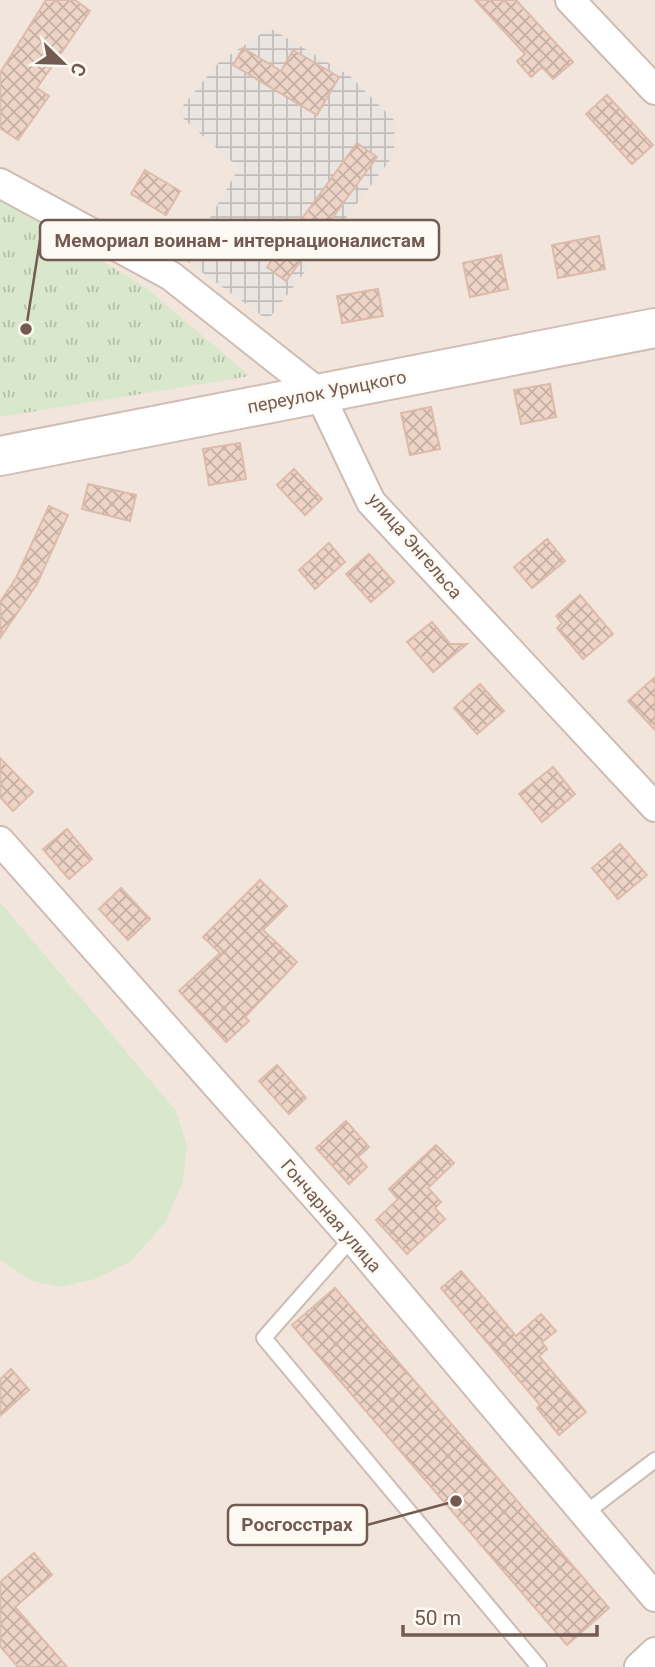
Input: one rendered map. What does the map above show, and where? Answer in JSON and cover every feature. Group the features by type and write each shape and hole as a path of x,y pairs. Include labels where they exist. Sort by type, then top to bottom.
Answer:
{"street":[{"path":"570,0 655,90"},
{"name":"улица Энгельса","path":"0,183 170,276 319,393 371,502 655,807"},
{"name":"переулок Урицкого","path":"0,456 655,328"},
{"name":"Гончарная улица","path":"0,841 352,1238 655,1597"},
{"path":"639,1667 655,1652"}],"lane":[{"path":"352,1238 264,1338 539,1667"},
{"path":"584,1514 655,1460"}],"shaded area":[{"path":"0,0 655,0 655,1667 0,1667"},
{"path":"270,28 350,76 395,121 394,155 268,320 185,260 239,168 177,113 219,62"}],"green space":[{"path":"0,200 145,287 250,376 0,417"},
{"path":"0,902 176,1111 187,1146 183,1182 164,1224 130,1262 95,1279 60,1287 32,1281 0,1260"}],"building":[{"path":"46,0 75,0 90,11 37,88 49,96 18,140 0,128 0,73"},
{"path":"475,0 516,0 573,62 553,79 542,67 531,77 517,61 525,54"},
{"path":"243,48 281,71 293,50 339,77 317,115 233,65"},
{"path":"607,95 653,145 632,164 586,114"},
{"path":"357,143 377,157 286,281 267,267"},
{"path":"145,170 180,191 166,215 131,194"},
{"path":"599,236 605,269 558,278 552,245"},
{"path":"501,255 508,289 470,297 463,263"},
{"path":"378,289 383,316 342,323 337,296"},
{"path":"550,384 556,417 521,424 514,390"},
{"path":"431,407 440,449 410,455 401,413"},
{"path":"240,443 246,479 209,485 203,449"},
{"path":"294,469 322,499 305,515 277,485"},
{"path":"88,484 136,495 130,521 82,509"},
{"path":"49,506 68,515 37,584 0,638 0,602 16,578"},
{"path":"547,539 565,561 532,588 514,567"},
{"path":"329,543 345,562 315,589 299,570"},
{"path":"369,554 394,582 371,602 346,574"},
{"path":"580,595 613,634 583,659 557,628 562,623 556,616"},
{"path":"432,622 450,644 467,644 433,672 407,642"},
{"path":"655,677 655,730 628,701"},
{"path":"480,684 504,711 477,734 454,708"},
{"path":"0,758 33,792 13,811 0,797"},
{"path":"553,767 575,794 542,822 519,794"},
{"path":"67,829 92,859 69,879 43,849"},
{"path":"620,844 647,875 618,899 592,868"},
{"path":"260,880 287,906 263,930 297,962 245,1017 249,1021 226,1042 179,991 220,953 203,937"},
{"path":"121,888 150,919 128,940 99,909"},
{"path":"277,1065 306,1098 289,1114 259,1081"},
{"path":"346,1121 369,1147 358,1157 367,1167 349,1184 316,1148"},
{"path":"436,1145 454,1163 428,1188 441,1202 435,1208 445,1219 407,1254 376,1220 398,1199 389,1189"},
{"path":"461,1271 516,1336 541,1314 556,1331 542,1342 547,1349 539,1356 586,1412 559,1435 537,1408 540,1405 441,1288"},
{"path":"335,1288 609,1608 567,1645 292,1325"},
{"path":"11,1369 29,1390 0,1416 0,1379"},
{"path":"34,1553 52,1575 15,1607 67,1667 18,1667 0,1646 0,1582"}],"place":[{"name":"Мемориал воинам- интернационалистам","path":"26,329"},
{"name":"Росгосстрах","path":"456,1501"}]}
